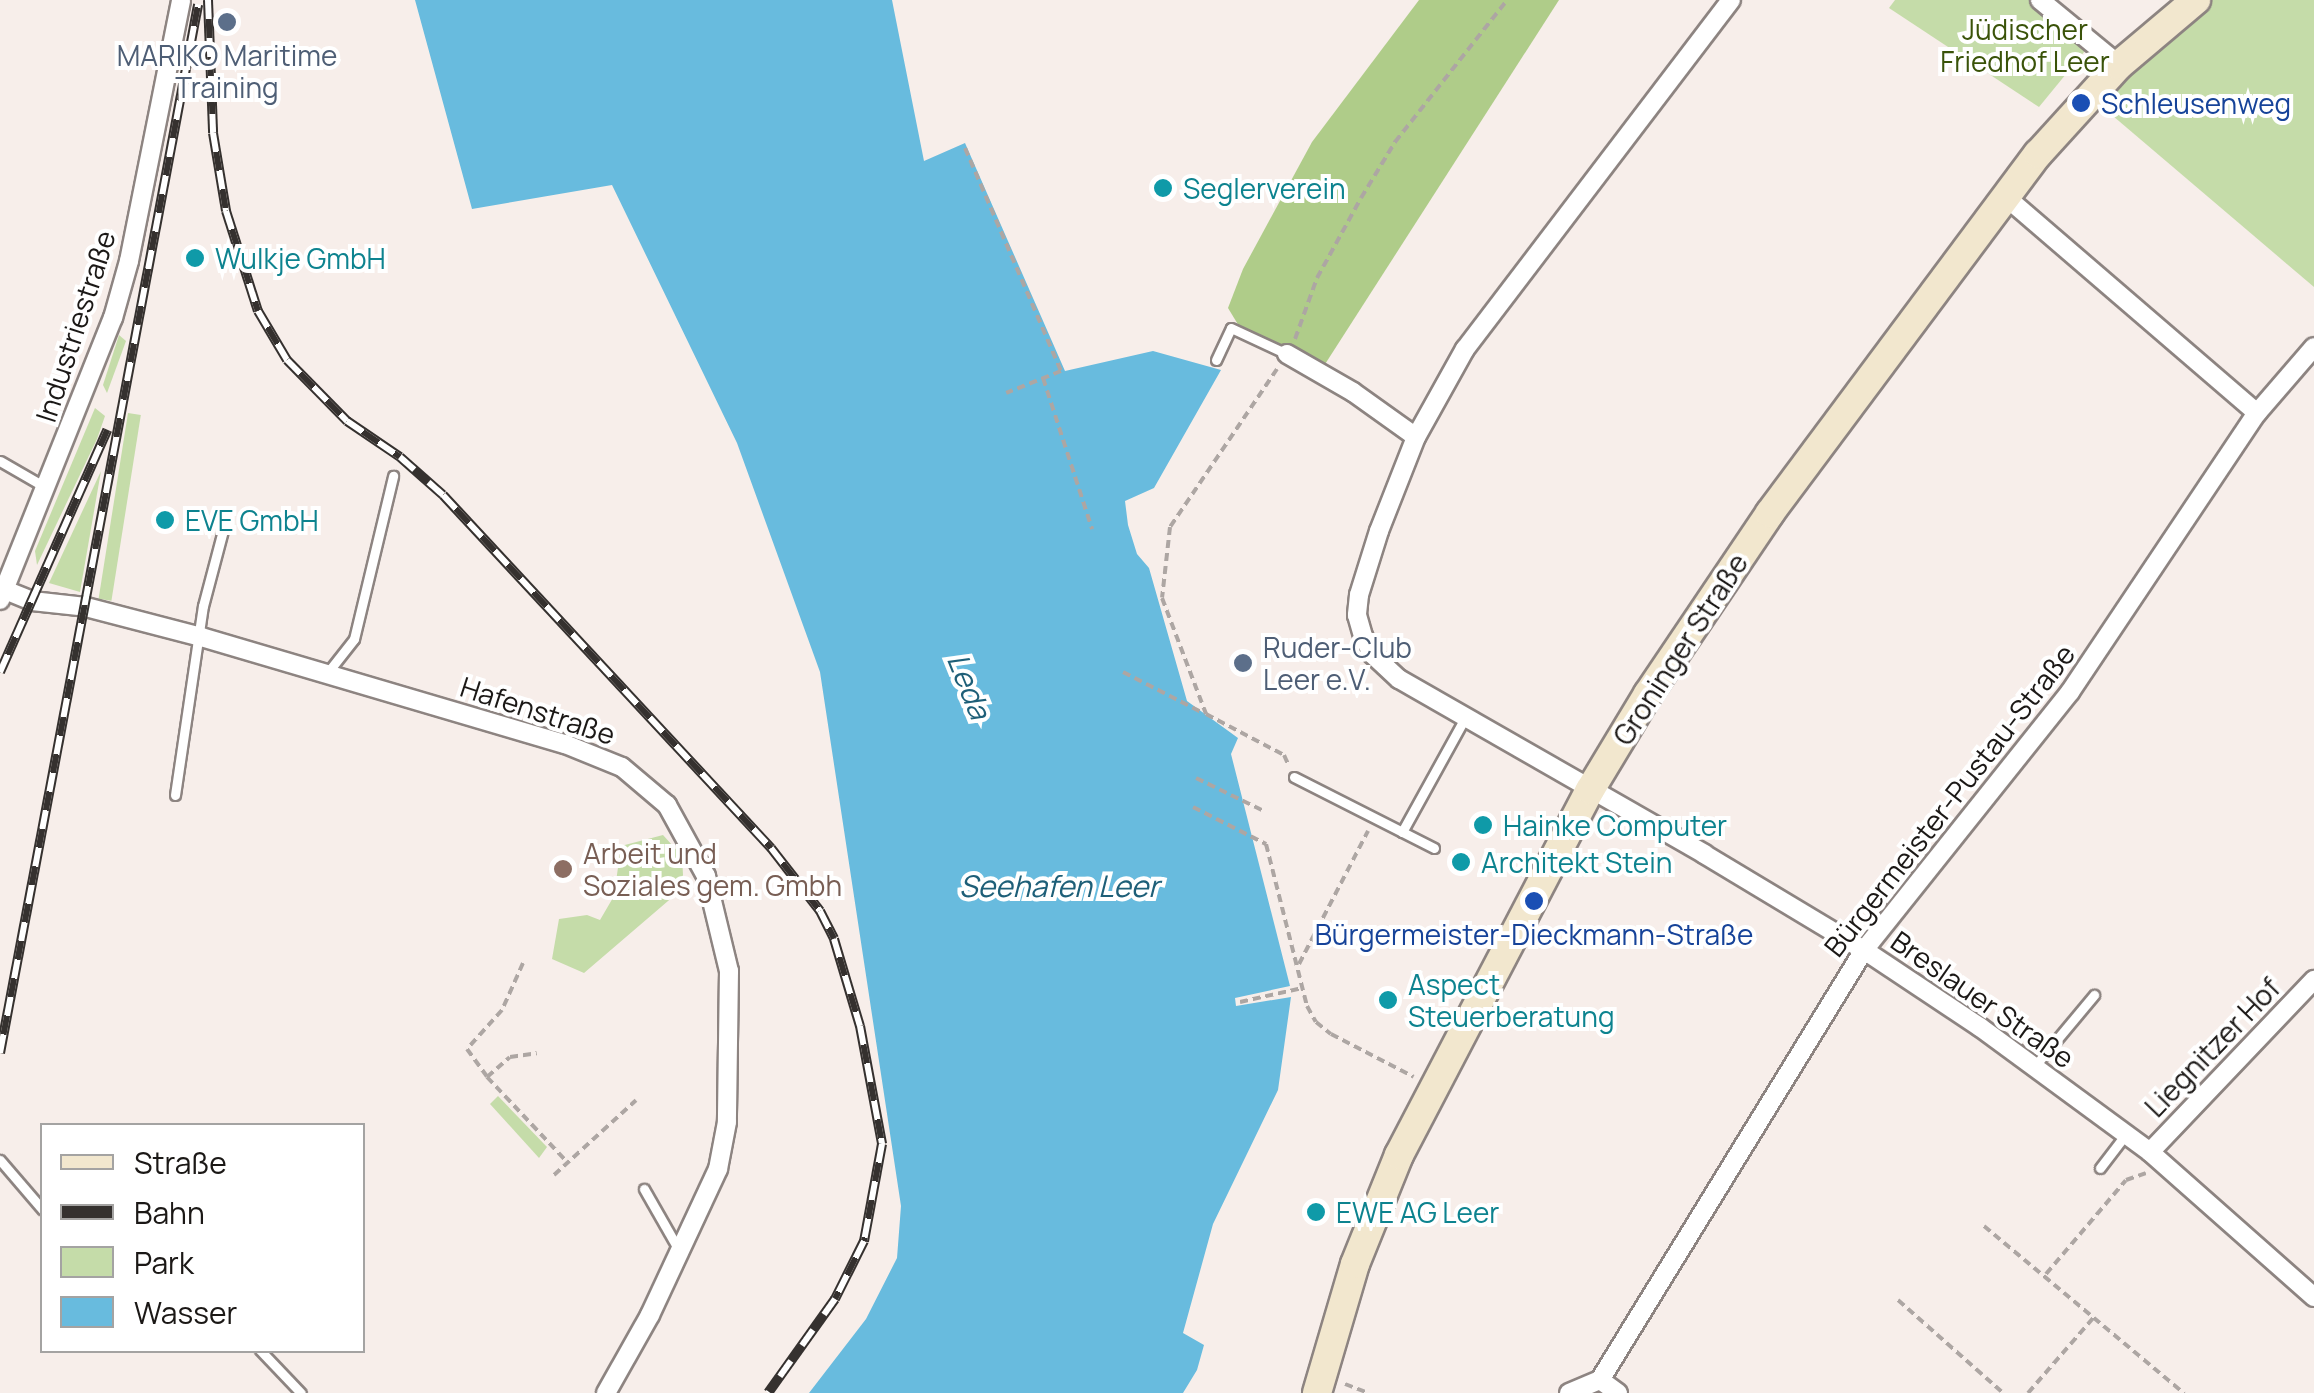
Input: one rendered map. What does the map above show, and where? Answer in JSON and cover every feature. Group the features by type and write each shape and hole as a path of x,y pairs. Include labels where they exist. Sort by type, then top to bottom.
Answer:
{"street":[{"name":"Industriestraße","path":"2,595 93,375 124,280 181,0"},
{"path":"1590,790 1383,667 1372,654 1357,616 1374,548 1416,437 1465,349 1732,0"},
{"path":"2040,0 2119,65"},
{"name":"Groninger Straße","path":"1317,1393 1354,1264 1399,1155 1590,790 1648,694 1770,513 2049,141 2119,65 2196,0"},
{"path":"2006,198 2257,413"},
{"name":"Bürgermeister-Pustau-Straße","path":"1600,1380 1864,950 2070,692 2257,413 2314,347"},
{"path":"1287,354 1354,392 1416,437"},
{"name":"Hafenstraße","path":"2,595 86,607 201,637 565,744 622,767 668,806 706,876 730,971 727,1122 718,1169 680,1253 606,1393"},
{"name":"Breslauer Straße","path":"1590,790 1864,950 2034,1067 2154,1156 2314,1297"},
{"name":"Liegnitzer Hof","path":"2154,1156 2314,980"},
{"path":"1569,1393 1600,1380 1618,1393"}],"lane":[{"path":"1216,360 1231,328 1287,354"},
{"path":"0,461 48,489"},
{"path":"328,672 354,639 392,476"},
{"path":"176,795 204,606 226,519"},
{"path":"1402,832 1465,718"},
{"path":"1294,777 1434,848"},
{"path":"2034,1067 2094,995"},
{"path":"2100,1168 2126,1134"},
{"path":"0,1160 40,1207"},
{"path":"644,1190 666,1221 680,1253"},
{"path":"263,1353 301,1393"}],"path":[{"path":"1206,714 1162,598 1164,549 1180,510 1287,354 1317,278 1396,142 1507,0"},
{"path":"965,148 1061,370 1006,393"},
{"path":"1043,378 1092,529"},
{"path":"1123,672 1284,755 1294,777"},
{"path":"1196,778 1264,811"},
{"path":"1192,807 1266,844 1302,988 1316,1022 1331,1034 1435,1088"},
{"path":"1297,968 1375,818"},
{"path":"523,962 502,1010 467,1049 568,1163"},
{"path":"1240,1002 1302,988"},
{"path":"487,1076 510,1057 537,1053"},
{"path":"554,1175 636,1100"},
{"path":"2046,1274 2126,1180 2145,1174 2154,1156"},
{"path":"1984,1226 2184,1393"},
{"path":"1898,1300 2003,1393"},
{"path":"2028,1393 2095,1316"}],"green space":[{"path":"1419,0 1559,0 1320,372 1245,336 1228,308 1243,269 1312,142"},
{"name":"Jüdischer Friedhof Leer","path":"1895,0 2040,0 2089,46 2039,107 1889,8"},
{"path":"2208,0 2314,0 2314,287 2093,99"},
{"path":"119,335 126,341 107,393 103,385"},
{"path":"95,408 105,416 97,439 37,565 35,551"},
{"path":"128,413 141,415 111,601 99,599"},
{"path":"101,471 80,592 49,583"},
{"path":"663,835 682,856 683,875 675,895 584,973 552,959 559,919 587,915 600,920 614,896 621,846"},
{"path":"498,1096 547,1147 539,1158 490,1104"}],"water":[{"name":"Seehafen Leer","path":"415,0 892,0 924,161 965,143 1065,371 1153,351 1221,370 1154,488 1125,501 1128,525 1137,554 1149,568 1187,701 1238,738 1231,754 1290,986 1235,998 1236,1006 1291,997 1278,1090 1213,1224 1183,1333 1204,1345 1197,1370 1183,1393 809,1393 866,1319 897,1258 901,1206 820,672 737,443 612,185 472,209"}],"railway":[{"path":"208,0 213,133 226,211 258,311 287,360 347,421 400,457 443,495 771,848 820,911 834,939 860,1026 882,1144 864,1241 835,1299 768,1393"},
{"path":"0,1053 198,5"},
{"path":"0,672 107,430"}],"place":[{"name":"MARIKO Maritime Training","path":"227,22"},
{"name":"Schleusenweg","path":"2081,103"},
{"name":"Seglerverein","path":"1163,188"},
{"name":"Wulkje GmbH","path":"195,258"},
{"name":"EVE GmbH","path":"165,520"},
{"name":"Ruder-Club Leer e.V.","path":"1243,663"},
{"name":"Hainke Computer","path":"1483,825"},
{"name":"Architekt Stein","path":"1461,862"},
{"name":"Arbeit und Soziales gem. Gmbh","path":"563,869"},
{"name":"Bürgermeister-Dieckmann-Straße","path":"1534,901"},
{"name":"Aspect Steuerberatung","path":"1388,1000"},
{"name":"EWE AG Leer","path":"1316,1212"}],"water label":[{"name":"Leda","path":"969,686"}]}
